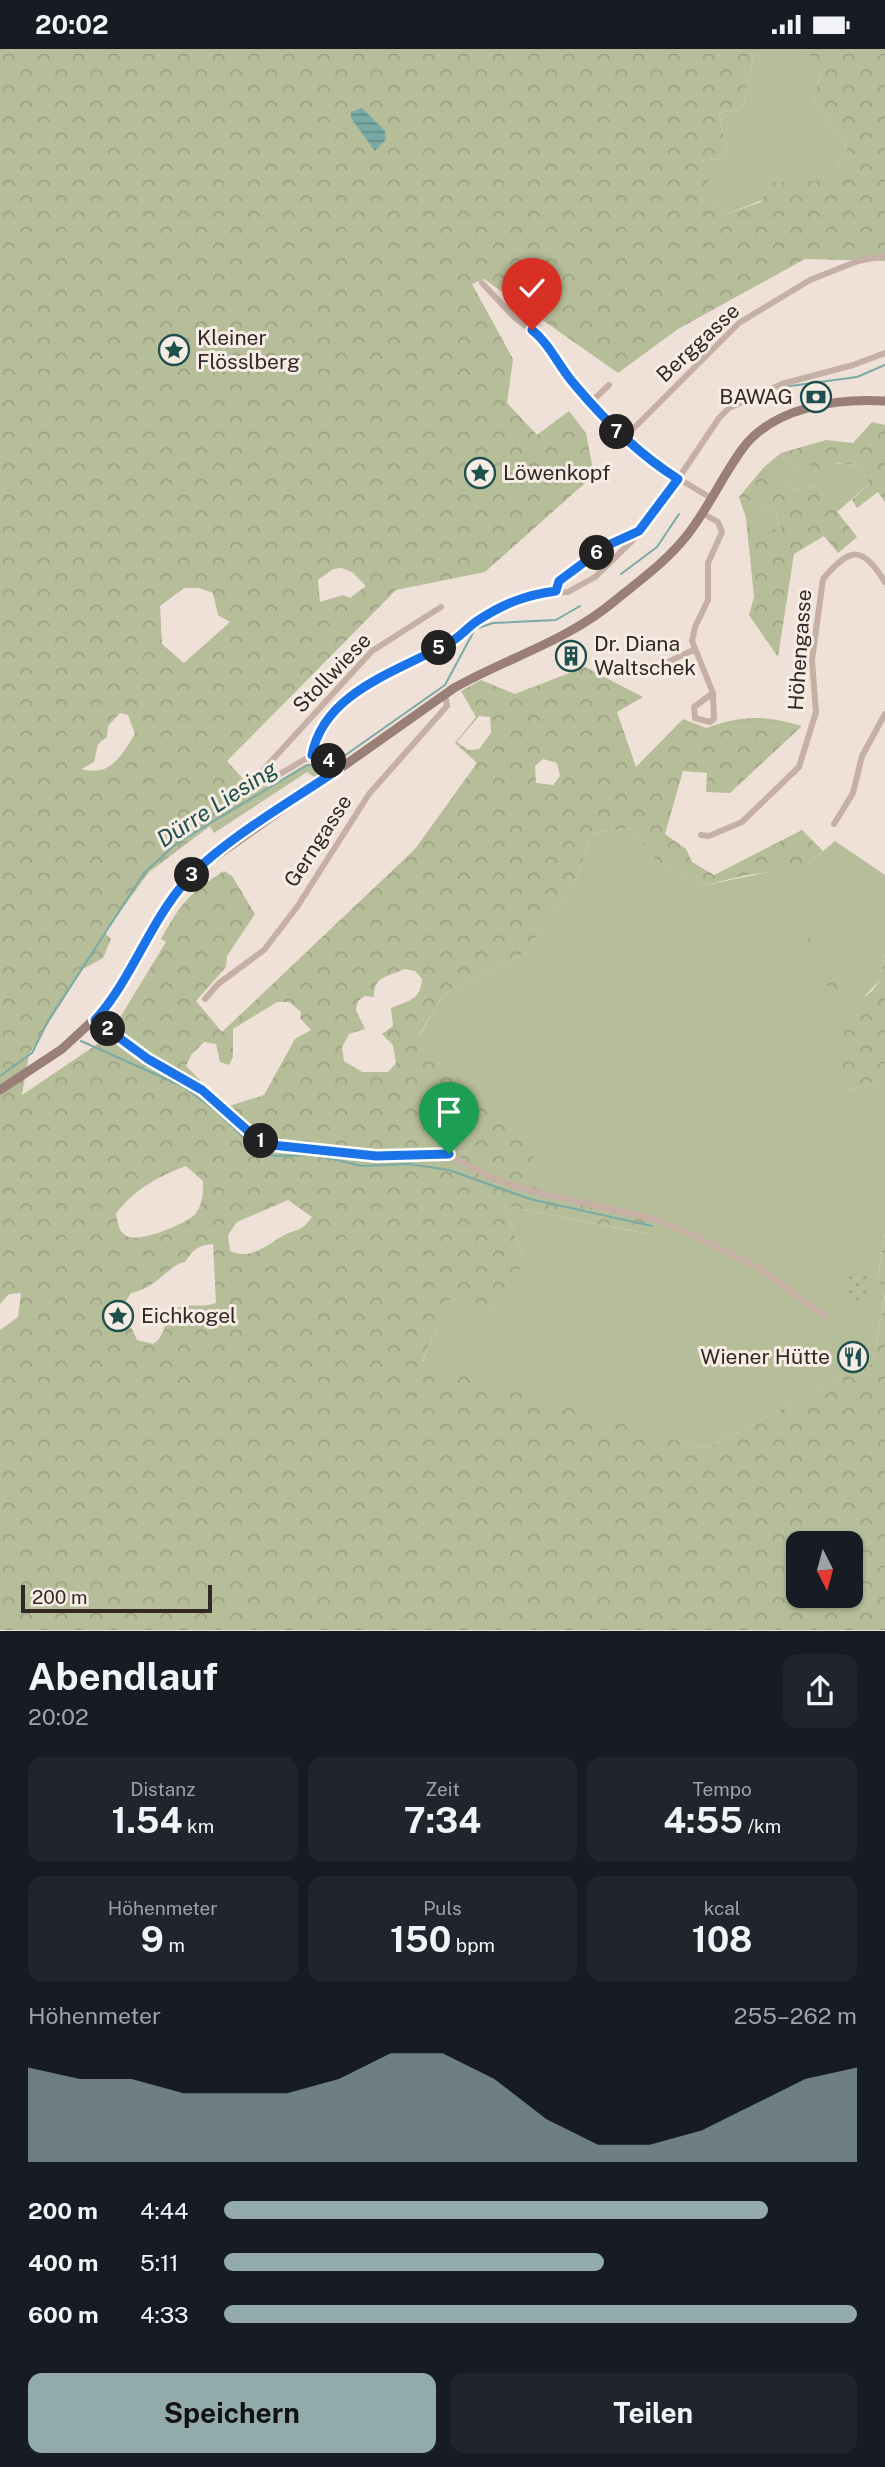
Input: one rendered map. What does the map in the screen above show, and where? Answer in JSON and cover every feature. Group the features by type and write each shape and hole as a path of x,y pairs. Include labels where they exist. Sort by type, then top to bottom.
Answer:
{"main road":[{"path":"0,1090 75,1039 95,1020 114,995 162,913 186,881 222,849 333,766 445,694 483,672 583,627 673,551 702,513 750,440 774,423 818,406 853,401 885,401"}],"street":[{"name":"Berggasse","path":"623,439 739,323 810,280 858,261 885,256"},
{"path":"482,282 514,317 538,335 623,439 650,461 711,498"},
{"path":"333,766 312,755 324,725 364,686 453,641 510,601 530,594 576,589 616,557 639,531 719,418 729,408 782,384 853,365 885,353"},
{"path":"591,402 609,385"},
{"path":"702,513 718,522 722,531 708,563 709,594 695,627 693,650 713,693 714,719 702,722 695,718 694,707 713,693"},
{"path":"556,591 559,581 606,546 639,531"},
{"name":"Höhengasse","path":"701,835 709,836 742,822 799,767 816,712 812,660 823,579 849,556 860,554 870,559 885,582"},
{"name":"Stollwiese","path":"312,755 275,777 262,776 265,768 291,743 318,707 372,651 441,607"},
{"path":"643,674 693,650"},
{"name":"Gerngasse","path":"205,999 218,983 264,950 297,907 369,794 447,706 445,694"},
{"path":"834,824 853,793 862,756 885,714"},
{"path":"95,1020 148,1059 202,1090 257,1139 288,1148 318,1148 369,1156 449,1154 497,1180 536,1192 654,1219 686,1232 759,1268 825,1316"}],"green space":[{"path":"0,49 755,49 743,108 719,113 728,158 700,161 709,178 711,197 726,214 761,202 770,183 831,180 847,148 814,100 820,75 805,49 885,49 885,261 805,259 678,329 618,373 484,279 472,284 513,359 507,403 537,435 569,411 586,433 594,475 485,572 396,590 227,761 261,799 210,826 148,873 105,933 111,939 103,958 83,969 29,1054 22,1095 96,1045 113,1029 166,942 161,939 180,907 202,886 224,871 232,876 255,914 227,956 226,967 196,1001 222,1032 415,849 477,763 455,743 476,717 461,691 481,680 515,694 585,667 643,697 617,712 636,767 683,719 706,728 754,718 802,726 730,793 706,792 707,773 683,771 665,834 686,849 692,862 714,875 802,830 823,851 808,864 701,886 653,858 631,828 593,833 573,886 525,953 444,994 419,1035 425,1052 532,1151 540,1194 653,1222 655,1226 649,1234 504,1206 523,1256 512,1299 497,1309 451,1296 422,1362 704,1448 747,1428 830,1382 873,1363 885,1295 885,1630 0,1630 0,1330 18,1317 21,1293 9,1294 0,1304","holes":["342,568 352,572 366,586 350,598 343,595 320,602 318,580 333,569","184,588 199,588 213,593 218,615 230,622 184,663 162,644 160,606","120,713 128,715 135,734 120,757 108,767 91,771 81,769 94,762 98,744 107,737 108,726","479,716 490,717 491,733 479,749 468,750 457,742","543,759 557,763 560,776 553,785 536,783 535,766","404,969 415,971 422,979 416,996 391,1008 393,1026 382,1034 393,1045 396,1063 388,1072 362,1072 344,1061 342,1047 349,1034 365,1029 356,1010 358,1001 365,996 374,997 379,981","277,1002 289,1002 301,1012 300,1018 311,1030 295,1039 264,1095 226,1107 186,1066 191,1055 204,1042 216,1044 220,1062 229,1065 233,1057 233,1029","186,1166 203,1181 202,1198 196,1213 164,1231 135,1238 123,1234 116,1214 138,1191 166,1174","288,1200 312,1217 301,1228 250,1253 230,1251 228,1235 237,1222","213,1244 216,1303 177,1308 170,1315 157,1341 153,1344 137,1340 132,1329 122,1322 124,1304 131,1293 149,1286 173,1267 185,1262 199,1247"]},
{"path":"755,49 805,49 820,75 814,100 847,148 831,180 807,183 726,214 710,196 709,178 699,161 728,158 719,113 743,108"},
{"path":"872,422 885,425 885,502 878,492 857,508 852,500 870,483 857,465 836,463 823,476 807,462 797,474 781,453 826,440 853,443"},
{"path":"781,453 797,474 807,461 857,465 870,483 837,512 817,486 794,490 779,470 764,467"},
{"path":"764,467 779,470 794,490 817,486 857,537 838,553 824,536 794,554 778,657 749,615 754,597 746,518 781,532 776,513 739,497"},
{"path":"739,497 776,513 781,533 746,518"},
{"path":"328,763 332,769 317,779 307,772 214,833 210,826 260,800 249,786 258,782 269,787 304,765"},
{"path":"631,828 653,858 701,886 808,864 835,841 885,875 885,954 880,980 862,999 848,1091 885,1079 885,1233 878,1277 885,1294 873,1363 830,1382 747,1428 704,1448 422,1363 451,1295 497,1309 523,1256 504,1206 648,1234 655,1226 652,1222 539,1194 425,1052 419,1036 444,994 525,953 573,886 593,833"},
{"path":"811,937 827,959 832,977 839,980 844,992 836,998 832,996 810,954 806,940"},
{"path":"885,954 885,1079 848,1091 837,1085 847,1010 872,991 880,980"},
{"path":"885,1233 885,1295 878,1278"},
{"path":"848,1272 869,1276 866,1303 845,1300"}],"water":[{"path":"362,108 385,131 386,139 375,151 351,118 351,112"}],"waterway":[{"name":"Dürre Liesing","path":"783,387 857,377 885,365"},
{"name":"Dürre Liesing","path":"621,574 657,547 679,514"},
{"name":"Dürre Liesing","path":"0,1076 32,1053 48,1021 144,873 177,843 307,765 328,766 337,761 445,685 475,629 493,623 556,620 580,606"},
{"path":"81,1041 184,1087 216,1111 260,1153 275,1156 315,1155 362,1166 408,1164 449,1170 530,1199 652,1226"}],"place":[{"name":"Kleiner Flösslberg","path":"174,350"},
{"name":"BAWAG","path":"816,397"},
{"name":"Löwenkopf","path":"480,473"},
{"name":"Dr. Diana Waltschek","path":"571,656"},
{"name":"Eichkogel","path":"118,1316"},
{"name":"Wiener Hütte","path":"853,1357"}],"route":[{"path":"449,1154 376,1156 342,1150 272,1145 257,1139 202,1090 148,1059 95,1020 114,995 162,913 186,881 222,849 337,770 329,761 312,755 320,732 332,715 364,686 453,641 476,622 510,601 520,596 556,591 559,581 606,546 639,531 678,479 623,439 574,385 532,330"}]}
